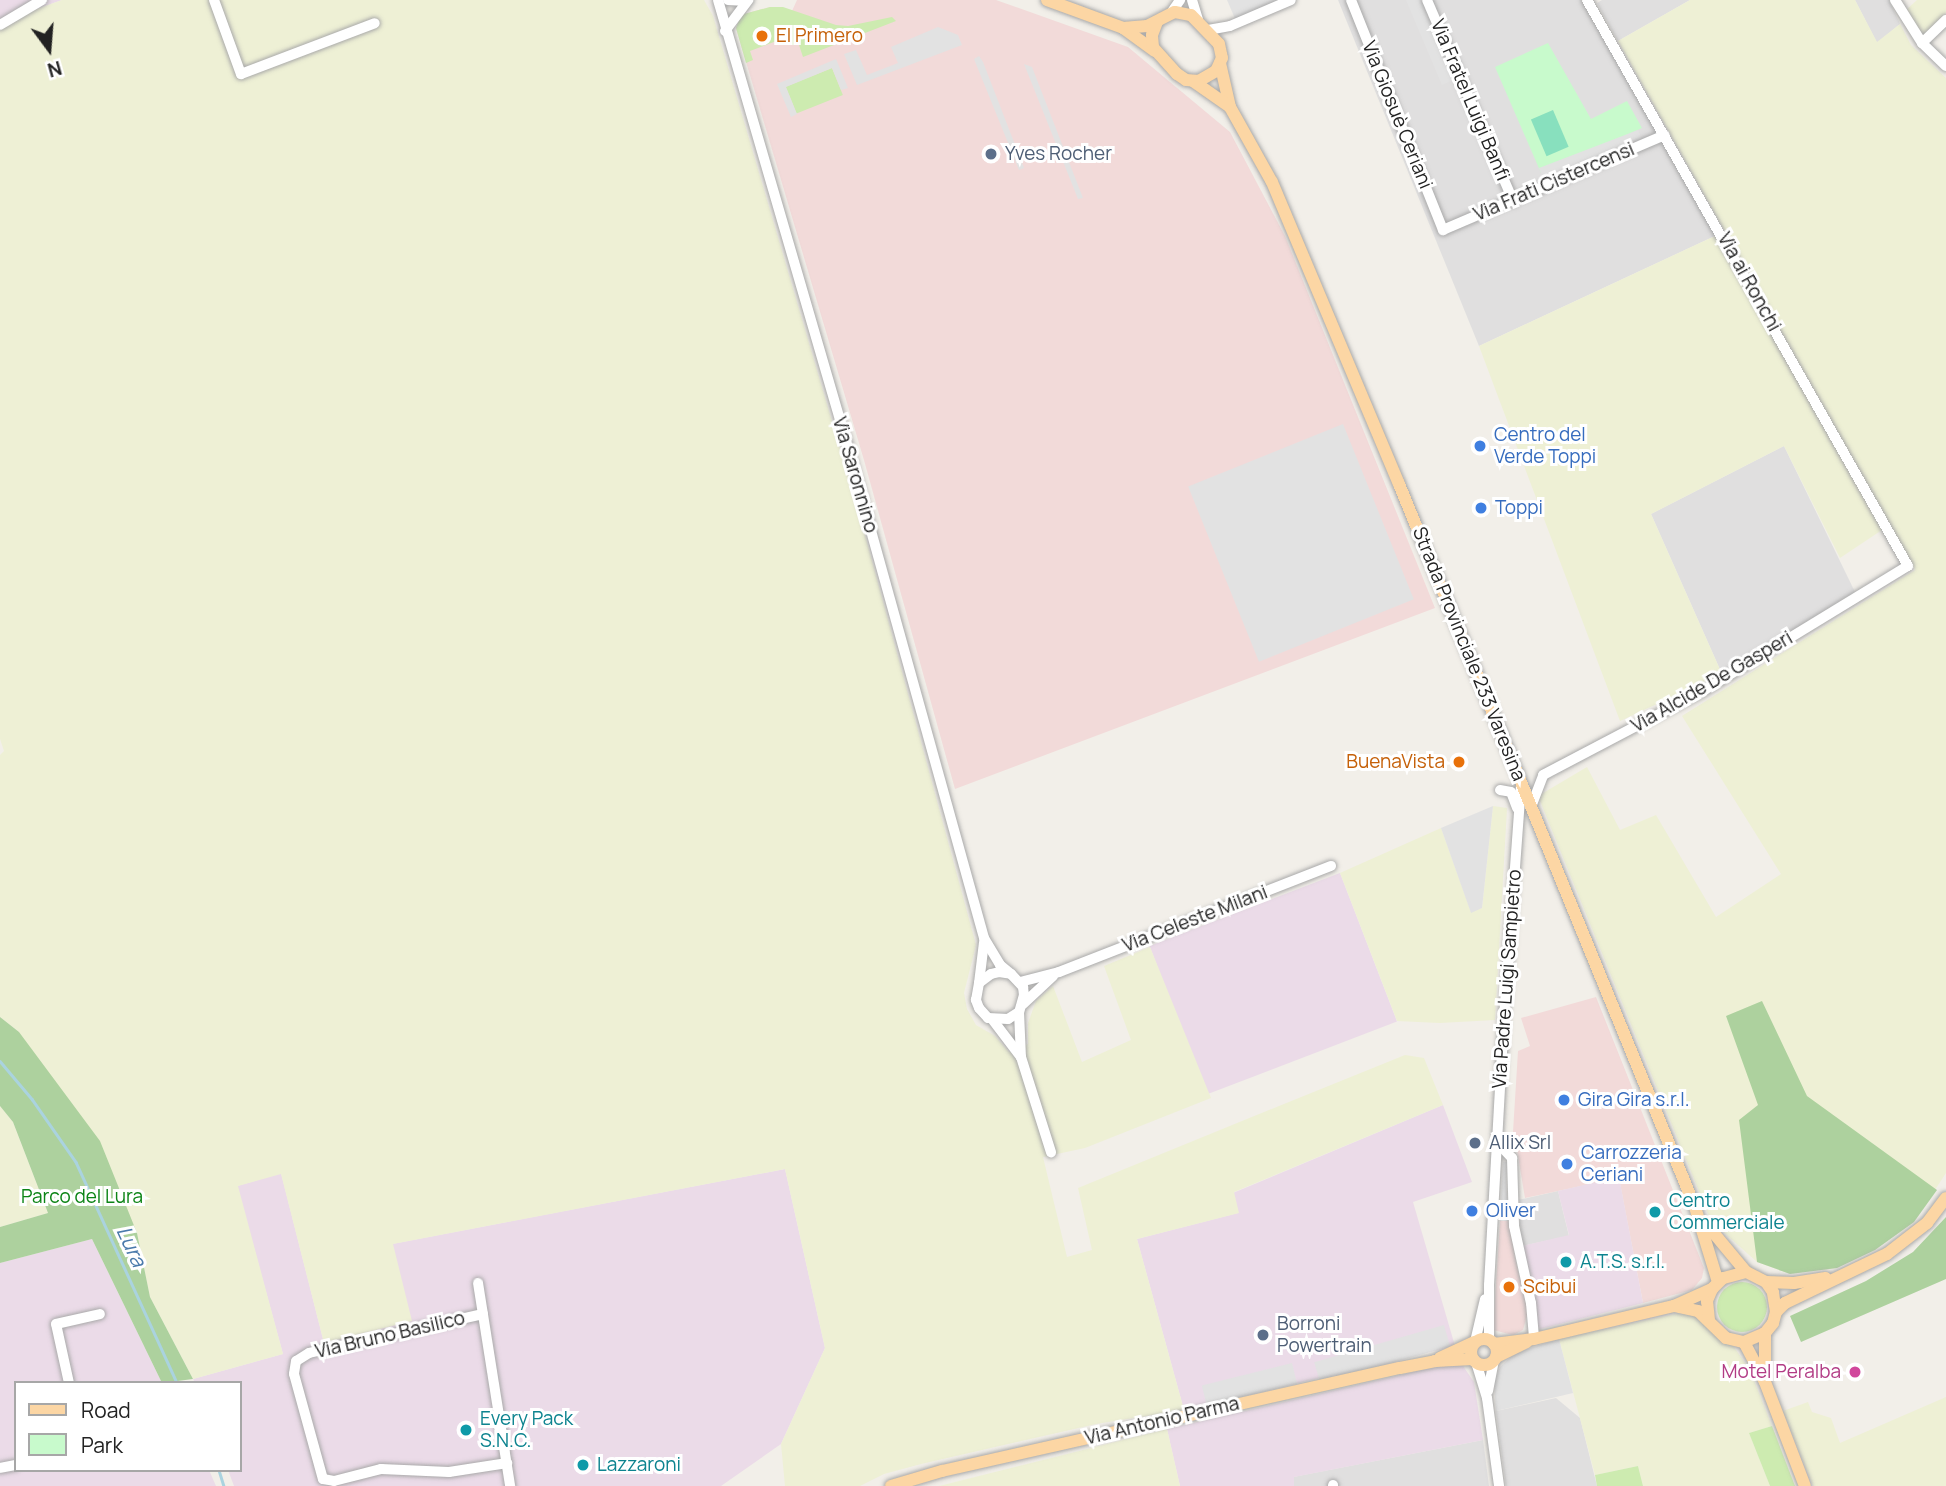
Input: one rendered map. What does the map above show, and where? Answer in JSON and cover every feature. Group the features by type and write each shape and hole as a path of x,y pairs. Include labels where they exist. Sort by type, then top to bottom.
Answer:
{"main road":[{"path":"1047,0 1123,28 1155,51 1177,74 1213,92 1230,107"},
{"path":"1123,28 1157,22 1171,13 1183,12 1198,21 1220,44 1220,63 1230,107"},
{"path":"1155,51 1152,35 1157,22"},
{"path":"1193,81 1209,77 1220,63"},
{"name":"Strada Provinciale 233 Varesina","path":"1230,107 1272,183 1531,807 1695,1207 1715,1285"},
{"path":"1765,1382 1765,1333 1776,1312 1785,1303 1886,1254 1907,1240 1927,1223 1946,1198"},
{"name":"Strada Provinciale 233 Varesina","path":"1695,1207 1714,1236 1746,1272"},
{"path":"1493,1350 1674,1306 1735,1273 1746,1272 1766,1282 1794,1283 1841,1276"},
{"path":"1766,1282 1773,1292 1776,1312"},
{"path":"1709,1320 1707,1301 1715,1285"},
{"path":"1674,1306 1698,1311 1726,1338 1744,1342 1765,1333"},
{"path":"1474,1360 1471,1348 1475,1342"},
{"name":"Via Antonio Parma","path":"891,1486 942,1471 1435,1360 1475,1342 1493,1350 1488,1364 1474,1360 1435,1360"},
{"path":"1744,1342 1765,1382 1804,1486"}],"street":[{"path":"0,26 41,0"},
{"path":"214,0 241,74 375,23"},
{"name":"Via Saronnino","path":"716,0 850,455 984,938 1000,965 1020,982 1024,995 1021,1008 1021,1057 1051,1152"},
{"path":"728,0 747,1"},
{"path":"1171,13 1180,0"},
{"path":"1192,0 1198,21"},
{"path":"1208,30 1230,26 1290,0"},
{"name":"Via Giosuè Ceriani","path":"1352,0 1443,230"},
{"name":"Via Fratel Luigi Banfi","path":"1427,0 1513,201"},
{"name":"Via ai Ronchi","path":"1588,0 1908,566"},
{"path":"1895,0 1922,43 1946,66"},
{"path":"725,30 747,1"},
{"path":"1922,43 1946,20"},
{"name":"Via Frati Cistercensi","path":"1443,230 1665,135"},
{"name":"Via Alcide De Gasperi","path":"1531,807 1543,775 1703,691 1908,566"},
{"name":"Via Padre Luigi Sampietro","path":"1487,1398 1493,1350 1489,1285 1521,783"},
{"path":"1500,790 1511,792 1518,815"},
{"name":"Via Celeste Milani","path":"1059,972 1331,866"},
{"name":"Via Saronnino","path":"984,938 976,1000 978,1008 992,1019 1021,1057"},
{"path":"1020,982 1059,972"},
{"path":"992,1019 1008,1019 1032,993 1059,972"},
{"path":"979,983 991,974 1011,974"},
{"name":"Via Padre Luigi Sampietro","path":"1498,1143 1511,1158 1514,1226 1531,1303 1534,1339"},
{"path":"478,1283 510,1486"},
{"name":"Via Padre Luigi Sampietro","path":"1475,1342 1489,1285"},
{"path":"69,1381 56,1324 100,1314"},
{"name":"Via Bruno Basilico","path":"483,1314 309,1353 296,1361 293,1374 323,1479 334,1481 382,1469 449,1472 507,1463"},
{"name":"Via Padre Luigi Sampietro","path":"1474,1360 1487,1398 1499,1486"}],"shaded area":[{"path":"0,0 62,0 0,22"},
{"path":"797,0 996,0 1128,47 1230,132 1285,236 1435,608 955,789 864,460 736,28 744,14 770,7 792,11"},
{"path":"1227,0 1280,0 1236,21"},
{"path":"1338,0 1581,0 1717,235 1479,346"},
{"path":"1406,0 1420,0 1455,79 1442,85"},
{"path":"1602,0 1690,0 1618,41 1597,3"},
{"path":"1855,0 1889,0 1900,24 1877,43"},
{"path":"938,27 958,35 962,45 857,85 844,54 856,50 867,75 898,63 891,47"},
{"path":"979,56 1024,168 1019,170 974,59"},
{"path":"836,59 848,88 841,90 832,68 786,87 797,114 791,117 777,84"},
{"path":"1024,64 1032,67 1083,198 1078,199"},
{"path":"1638,130 1641,138 1542,176 1539,168"},
{"path":"1343,424 1414,599 1259,662 1188,487"},
{"path":"1784,446 1855,592 1722,674 1651,514"},
{"path":"1493,806 1482,908 1471,913 1441,828"},
{"path":"1340,873 1397,1021 1207,1095 1150,946"},
{"path":"1596,997 1704,1268 1702,1278 1692,1290 1643,1303 1619,1178 1525,1198 1517,1150 1512,1148 1518,1051 1530,1046 1521,1018"},
{"path":"1443,1105 1472,1182 1413,1202 1455,1346 1184,1410 1137,1239 1238,1213 1233,1193"},
{"path":"1503,1162 1507,1162 1506,1186 1510,1221 1500,1221"},
{"path":"785,1169 825,1348 781,1444 721,1486 234,1486 229,1472 242,1472 242,1381 193,1379 283,1354 237,1186 281,1173 324,1343 392,1244"},
{"path":"1619,1177 1643,1303 1540,1329 1534,1322 1522,1246 1569,1235 1558,1191"},
{"path":"1558,1191 1569,1236 1522,1246 1518,1200"},
{"path":"1500,1221 1510,1221 1515,1258 1528,1312 1523,1330 1513,1335 1493,1330"},
{"path":"92,1239 161,1381 14,1381 14,1472 210,1472 216,1486 0,1486 0,1263"},
{"path":"1444,1325 1450,1346 1320,1383 1314,1362"},
{"path":"1559,1339 1573,1393 1496,1411 1494,1382 1500,1367 1515,1353"},
{"path":"1292,1363 1297,1383 1207,1406 1202,1385"},
{"path":"1452,1363 1463,1366 1474,1382 1483,1440 1294,1477 1294,1486 1180,1486 1167,1429"},
{"path":"1556,1398 1580,1418 1597,1486 1506,1486 1496,1411"},
{"path":"1483,1440 1489,1486 1294,1486 1293,1477"}],"green space":[{"path":"62,0 704,0 713,16 861,520 976,945 964,993 967,1009 976,1025 995,1036 1009,1052 1028,1044 1028,1023 1036,1001 1053,986 1082,1062 1131,1040 1104,966 1150,947 1211,1098 1085,1148 1043,1157 1067,1257 1092,1250 1078,1188 1405,1055 1424,1058 1443,1105 1234,1192 1239,1213 1137,1239 1184,1410 1096,1424 921,1464 884,1474 860,1486 785,1486 781,1444 825,1348 785,1169 393,1244 412,1321 324,1343 281,1174 238,1186 283,1354 193,1379 150,1297 137,1233 19,1032 0,1017 0,755 4,751 0,739 0,22"},
{"path":"1690,0 1855,0 1877,42 1900,24 1911,45 1946,78 1946,1173 1914,1222 1875,1250 1837,1268 1790,1274 1757,1262 1711,1221 1538,796 1587,767 1620,830 1656,815 1716,917 1781,874 1682,716 1915,570 1618,41"},
{"path":"1917,0 1946,0 1946,13 1923,36 1906,10"},
{"path":"770,7 783,7 836,25 848,26 892,17 896,21 803,57 799,45 792,45 787,37 750,51 753,60 746,63 736,28 739,20 744,14"},
{"path":"1548,43 1591,119 1627,101 1642,128 1541,173 1495,67"},
{"path":"832,68 843,95 797,114 786,87"},
{"path":"1553,110 1569,147 1547,156 1531,119"},
{"path":"1717,235 1882,530 1840,558 1784,446 1651,514 1722,674 1620,721 1479,346"},
{"path":"1493,806 1507,808 1495,1020 1440,1023 1397,1021 1340,873 1441,828 1471,912 1482,908"},
{"path":"1762,1001 1807,1096 1937,1190 1914,1222 1875,1250 1837,1268 1790,1274 1757,1262 1739,1120 1758,1105 1726,1016"},
{"name":"Parco del Lura","path":"0,1017 19,1032 100,1141 137,1233 150,1297 193,1379 161,1381 92,1239 0,1263 0,1227 48,1213 13,1122 0,1106"},
{"path":"0,1106 13,1122 48,1213 0,1227"},
{"path":"1946,1217 1946,1279 1801,1342 1790,1316 1866,1281 1913,1252"},
{"path":"1742,1282 1759,1290 1767,1307 1759,1324 1742,1332 1725,1324 1717,1307 1725,1290"},
{"path":"1680,1313 1694,1315 1734,1347 1750,1370 1772,1426 1749,1433 1770,1486 1643,1486 1638,1466 1595,1475 1559,1339"},
{"path":"1946,1397 1946,1486 1813,1486 1783,1411 1808,1402 1812,1412 1831,1418 1840,1443"},
{"path":"1772,1426 1795,1486 1770,1486 1749,1433"},
{"path":"1167,1429 1180,1486 939,1486"},
{"path":"1638,1466 1643,1486 1597,1486 1595,1475"}],"waterway":[{"name":"Lura","path":"0,1061 32,1099 76,1162 176,1381"},
{"name":"Lura","path":"220,1472 224,1486"}],"place":[{"name":"El Primero","path":"762,36"},
{"name":"Yves Rocher","path":"991,154"},
{"name":"Centro del Verde Toppi","path":"1480,446"},
{"name":"Toppi","path":"1481,508"},
{"name":"BuenaVista","path":"1459,762"},
{"name":"Gira Gira s.r.l.","path":"1564,1100"},
{"name":"Allix Srl","path":"1475,1143"},
{"name":"Carrozzeria Ceriani","path":"1567,1164"},
{"name":"Oliver","path":"1472,1211"},
{"name":"Centro Commerciale","path":"1655,1212"},
{"name":"A.T.S. s.r.l.","path":"1566,1262"},
{"name":"Scibui","path":"1509,1287"},
{"name":"Borroni Powertrain","path":"1263,1335"},
{"name":"Motel Peralba","path":"1855,1372"},
{"name":"Every Pack S.N.C.","path":"466,1430"},
{"name":"Lazzaroni","path":"583,1465"}]}
